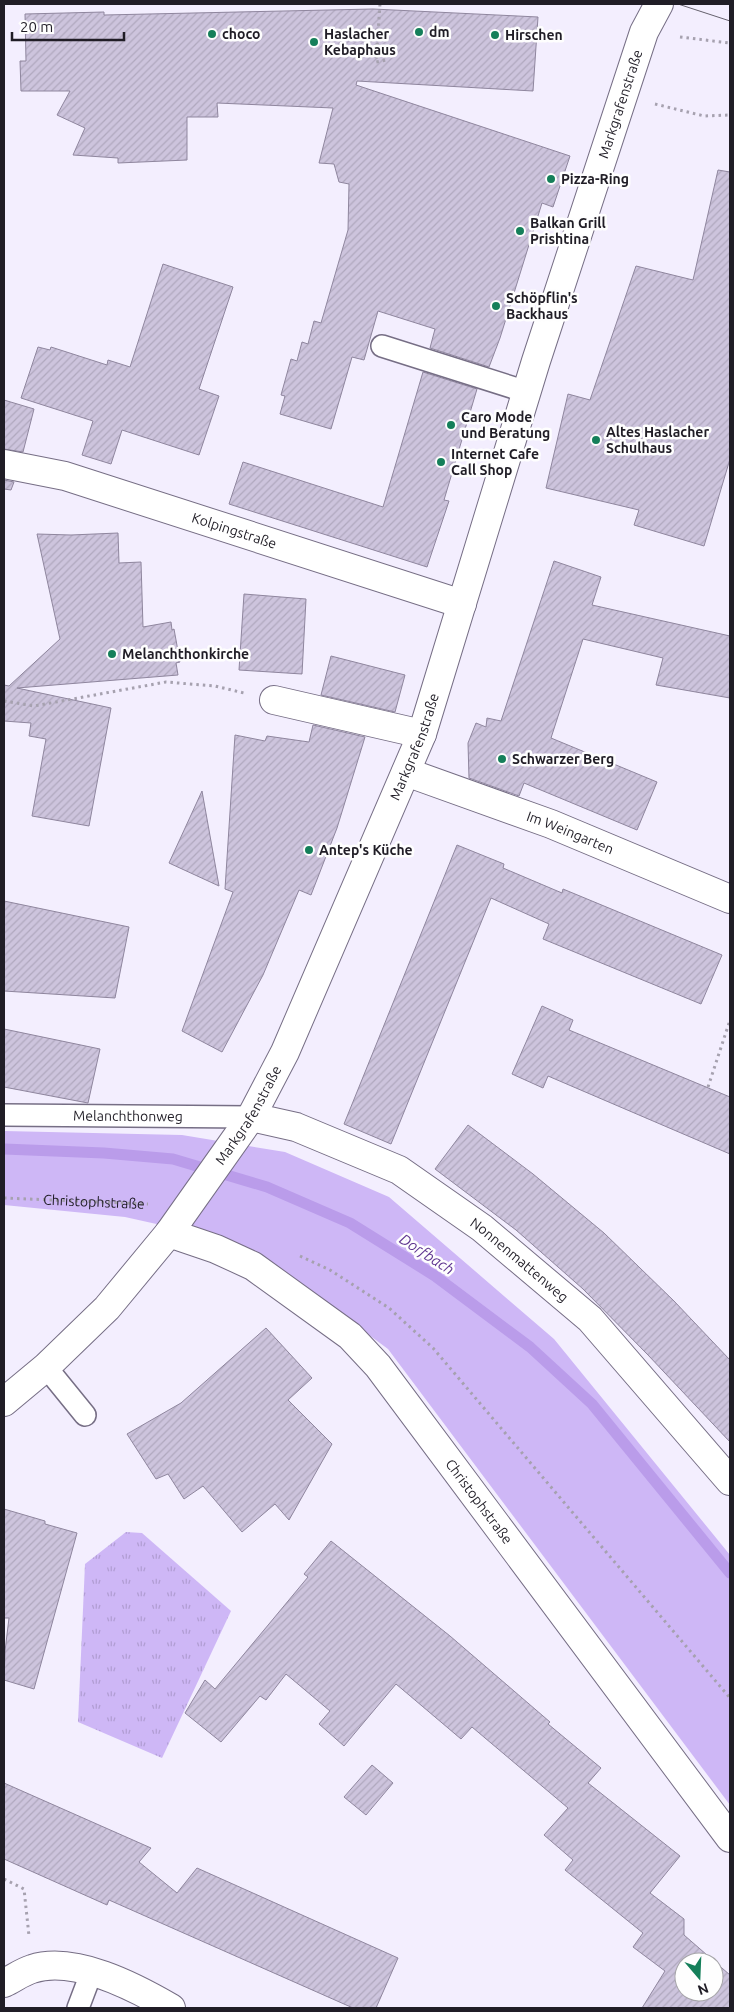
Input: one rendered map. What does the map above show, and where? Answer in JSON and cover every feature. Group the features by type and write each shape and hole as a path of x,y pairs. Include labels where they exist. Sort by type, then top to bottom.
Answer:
{"street":[{"name":"Markgrafenstraße","path":"4,1402 46,1367 107,1308 183,1212 251,1117 285,1052 422,734 527,392 644,32 659,4"},
{"name":"Kolpingstraße","path":"4,464 65,476 462,604"},
{"path":"274,700 422,734"},
{"name":"Im Weingarten","path":"406,772 551,824 730,899"},
{"name":"Nonnenmattenweg","path":"251,1117 296,1127 399,1170 482,1228 590,1319 730,1481"},
{"name":"Christophstraße","path":"183,1212 216,1249 253,1266 350,1336 378,1366 730,1838"},
{"path":"4,1983 32,1969 61,1966 92,1971 171,2008"}],"lane":[{"path":"382,346 527,392"},
{"name":"Melanchthonweg","path":"4,1115 251,1117"},
{"path":"46,1367 84,1416"},
{"path":"78,2008 92,1971"}],"path":[{"path":"380,4 376,62 387,60"},
{"path":"644,32 730,43"},
{"path":"624,96 704,116 730,115"},
{"path":"4,701 34,706 166,682 214,686 274,700"},
{"path":"708,1087 730,1020"},
{"name":"Christophstraße","path":"4,1198 144,1203 183,1212"},
{"path":"296,1254 330,1270 389,1308 433,1348 730,1698"},
{"path":"4,1879 24,1889 32,1969"}],"green space":[{"path":"4,1131 182,1135 285,1152 389,1197 554,1339 730,1555 730,1805 388,1349 269,1261 179,1229 125,1217 4,1205"},
{"path":"126,1532 142,1533 231,1611 162,1758 78,1722 85,1564"}],"building":[{"path":"373,9 538,17 533,91 357,81 356,85 570,156 553,207 542,203 500,338 489,367 430,348 435,329 378,311 364,360 352,357 331,429 280,414 285,396 281,395 291,359 297,361 302,342 308,344 314,321 321,323 348,230 349,184 339,182 334,164 319,163 333,108 217,103 218,117 187,117 187,160 118,163 118,158 73,155 85,128 57,115 70,91 21,91 20,61 26,61 25,14 104,12 104,15"},
{"path":"718,170 730,172 730,459 704,546 634,525 639,510 546,488 568,394 590,400 636,266 693,280"},
{"path":"163,264 233,287 199,389 219,396 199,455 122,430 111,464 82,455 93,421 21,398 38,347 50,350 51,347 107,365 108,360 130,367"},
{"path":"423,372 477,389 444,500 449,501 427,567 229,504 243,462 383,507"},
{"path":"4,400 34,409 23,452 4,449"},
{"path":"4,480 14,482 11,490 4,489"},
{"path":"118,533 119,563 141,562 143,627 171,622 172,630 174,629 180,662 176,663 178,675 17,688 111,708 89,826 32,816 46,739 29,736 31,723 4,721 4,685 9,686 60,639 37,534"},
{"path":"554,561 601,577 592,605 730,636 730,698 656,685 663,658 583,639 551,738 657,782 637,830 524,783 519,796 469,778 468,743 476,723 486,727 487,718 501,721"},
{"path":"244,594 306,599 302,674 239,670"},
{"path":"331,656 405,675 395,712 321,695"},
{"path":"313,725 365,737 337,828 311,895 299,890 263,975 222,1052 182,1031 233,892 225,889 235,735 265,741 267,736 309,742"},
{"path":"202,791 219,886 169,863"},
{"path":"457,845 504,864 503,868 562,893 563,889 722,955 701,1004 543,939 549,924 491,898 391,1144 344,1124"},
{"path":"4,901 129,927 115,998 4,991"},
{"path":"542,1006 573,1020 569,1030 730,1097 730,1154 548,1076 543,1088 512,1074"},
{"path":"4,1029 100,1049 88,1103 4,1087"},
{"path":"468,1125 533,1174 604,1233 674,1301 730,1360 730,1442 583,1289 516,1230 435,1169"},
{"path":"266,1328 312,1378 288,1400 332,1444 289,1520 275,1504 242,1532 203,1486 184,1499 168,1474 156,1479 127,1434 181,1403"},
{"path":"4,1509 77,1533 34,1689 4,1680 9,1618 4,1618"},
{"path":"331,1541 450,1636 550,1722 548,1724 601,1768 588,1783 680,1856 650,1893 684,1919 684,1935 704,1952 674,1952 674,2002 724,2002 724,1970 730,1975 730,2008 642,2008 665,1971 633,1947 643,1933 565,1870 573,1860 544,1835 568,1808 472,1727 461,1739 396,1684 344,1746 319,1724 330,1711 286,1674 266,1700 260,1696 221,1742 185,1713 205,1680 215,1689 308,1577 304,1574"},
{"path":"372,1765 393,1783 366,1815 344,1797"},
{"path":"4,1783 151,1848 139,1862 177,1893 197,1868 398,1958 376,2008 353,2008 109,1900 107,1905 4,1859"}],"waterway":[{"name":"Dorfbach","path":"4,1149 104,1153 173,1159 267,1187 350,1223 435,1276 530,1347 592,1404 730,1573"}],"tram line":[{"path":"678,4 730,21"}],"place":[{"name":"dm","path":"419,32"},
{"name":"choco","path":"212,34"},
{"name":"Hirschen","path":"495,35"},
{"name":"Haslacher Kebaphaus","path":"314,42"},
{"name":"Pizza-Ring","path":"551,179"},
{"name":"Balkan Grill Prishtina","path":"520,231"},
{"name":"Schöpflin's Backhaus","path":"496,306"},
{"name":"Caro Mode und Beratung","path":"451,425"},
{"name":"Altes Haslacher Schulhaus","path":"596,440"},
{"name":"Internet Cafe Call Shop","path":"441,462"},
{"name":"Melanchthonkirche","path":"112,654"},
{"name":"Schwarzer Berg","path":"502,759"},
{"name":"Antep's Küche","path":"309,850"}]}
